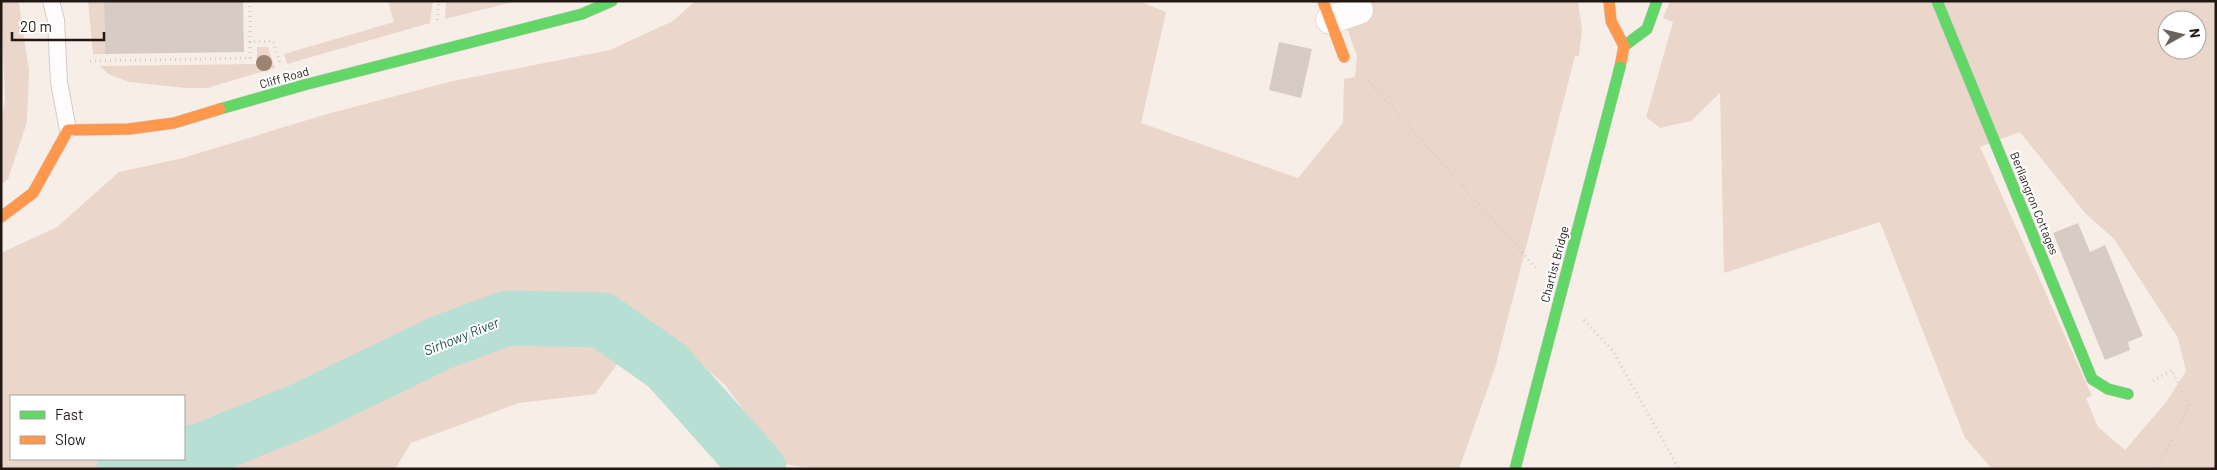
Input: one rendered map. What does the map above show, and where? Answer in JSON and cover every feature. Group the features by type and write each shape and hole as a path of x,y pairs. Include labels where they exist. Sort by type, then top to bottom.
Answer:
{"street":[{"name":"Cliff Road","path":"68,130 129,129 174,123 304,85 582,14 612,1"},
{"path":"1609,1 1611,20 1624,46 1647,28 1657,1"},
{"name":"Berllangron Cottages","path":"1937,1 2092,379 2108,390 2128,394"},
{"path":"1344,57 1326,11 1359,10"},
{"name":"Chartist Bridge","path":"1515,469 1624,46"},
{"path":"1,217 33,192 68,130"}],"lane":[{"path":"51,1 56,20 59,82 68,130"}],"path":[{"path":"90,60 250,58 250,1"},
{"path":"436,28 440,1"},
{"path":"250,42 273,41 283,71"},
{"path":"1344,57 1540,273"},
{"path":"1580,316 1613,351 1679,469"},
{"path":"2128,394 2172,370 2189,406 2156,469"}],"shaded area":[{"path":"1,1 17,1 19,4 29,70 27,122 8,179 1,185 1,126 5,99"},
{"path":"88,1 104,1 105,54 93,54"},
{"path":"388,1 433,1 430,23 287,64 284,54 394,22"},
{"path":"446,1 517,1 445,19"},
{"path":"695,1 1139,1 1166,12 1141,123 1298,178 1343,123 1344,79 1355,77 1357,56 1337,1 1578,1 1582,30 1579,56 1575,56 1495,368 1459,469 815,469 783,464 725,385 650,320 595,394 519,403 411,443 395,469 1,469 1,253 57,227 119,172 183,158 327,114 453,81 610,50 673,21"},
{"path":"1670,1 2216,1 2216,469 1992,469 1965,438 1880,222 1724,273 1720,93 1691,121 1660,128 1646,117 1673,22 1663,18","holes":["2020,132 2085,213 2114,239 2178,338 2186,371 2167,401 2125,450 2098,427 2086,398 2092,396 1980,147"]},
{"path":"257,47 268,47 275,68 207,88 186,88 129,82 108,74 100,66 257,64"}],"building":[{"path":"104,1 243,1 244,52 105,54"},
{"path":"1279,42 1312,49 1301,98 1269,90"},
{"path":"2078,223 2090,252 2105,245 2143,336 2128,342 2130,350 2105,360 2053,233"}],"waterway":[{"name":"Sirhowy River","path":"185,454 200,451 304,409 440,343 507,318 602,320 667,366 759,469"},
{"name":"Sirhowy River","path":"124,469 162,460"}],"traffic: fast":[{"path":"220,109 304,85 582,14 612,1"},
{"path":"1624,46 1647,29 1657,1"},
{"path":"1937,1 2092,379 2108,389 2128,394"},
{"path":"1515,469 1620,67"}],"traffic: slow":[{"path":"1323,1 1344,57"},
{"path":"1609,1 1611,21 1624,46 1620,67"},
{"path":"1,217 33,193 68,130 129,129 174,123 220,109"}]}
